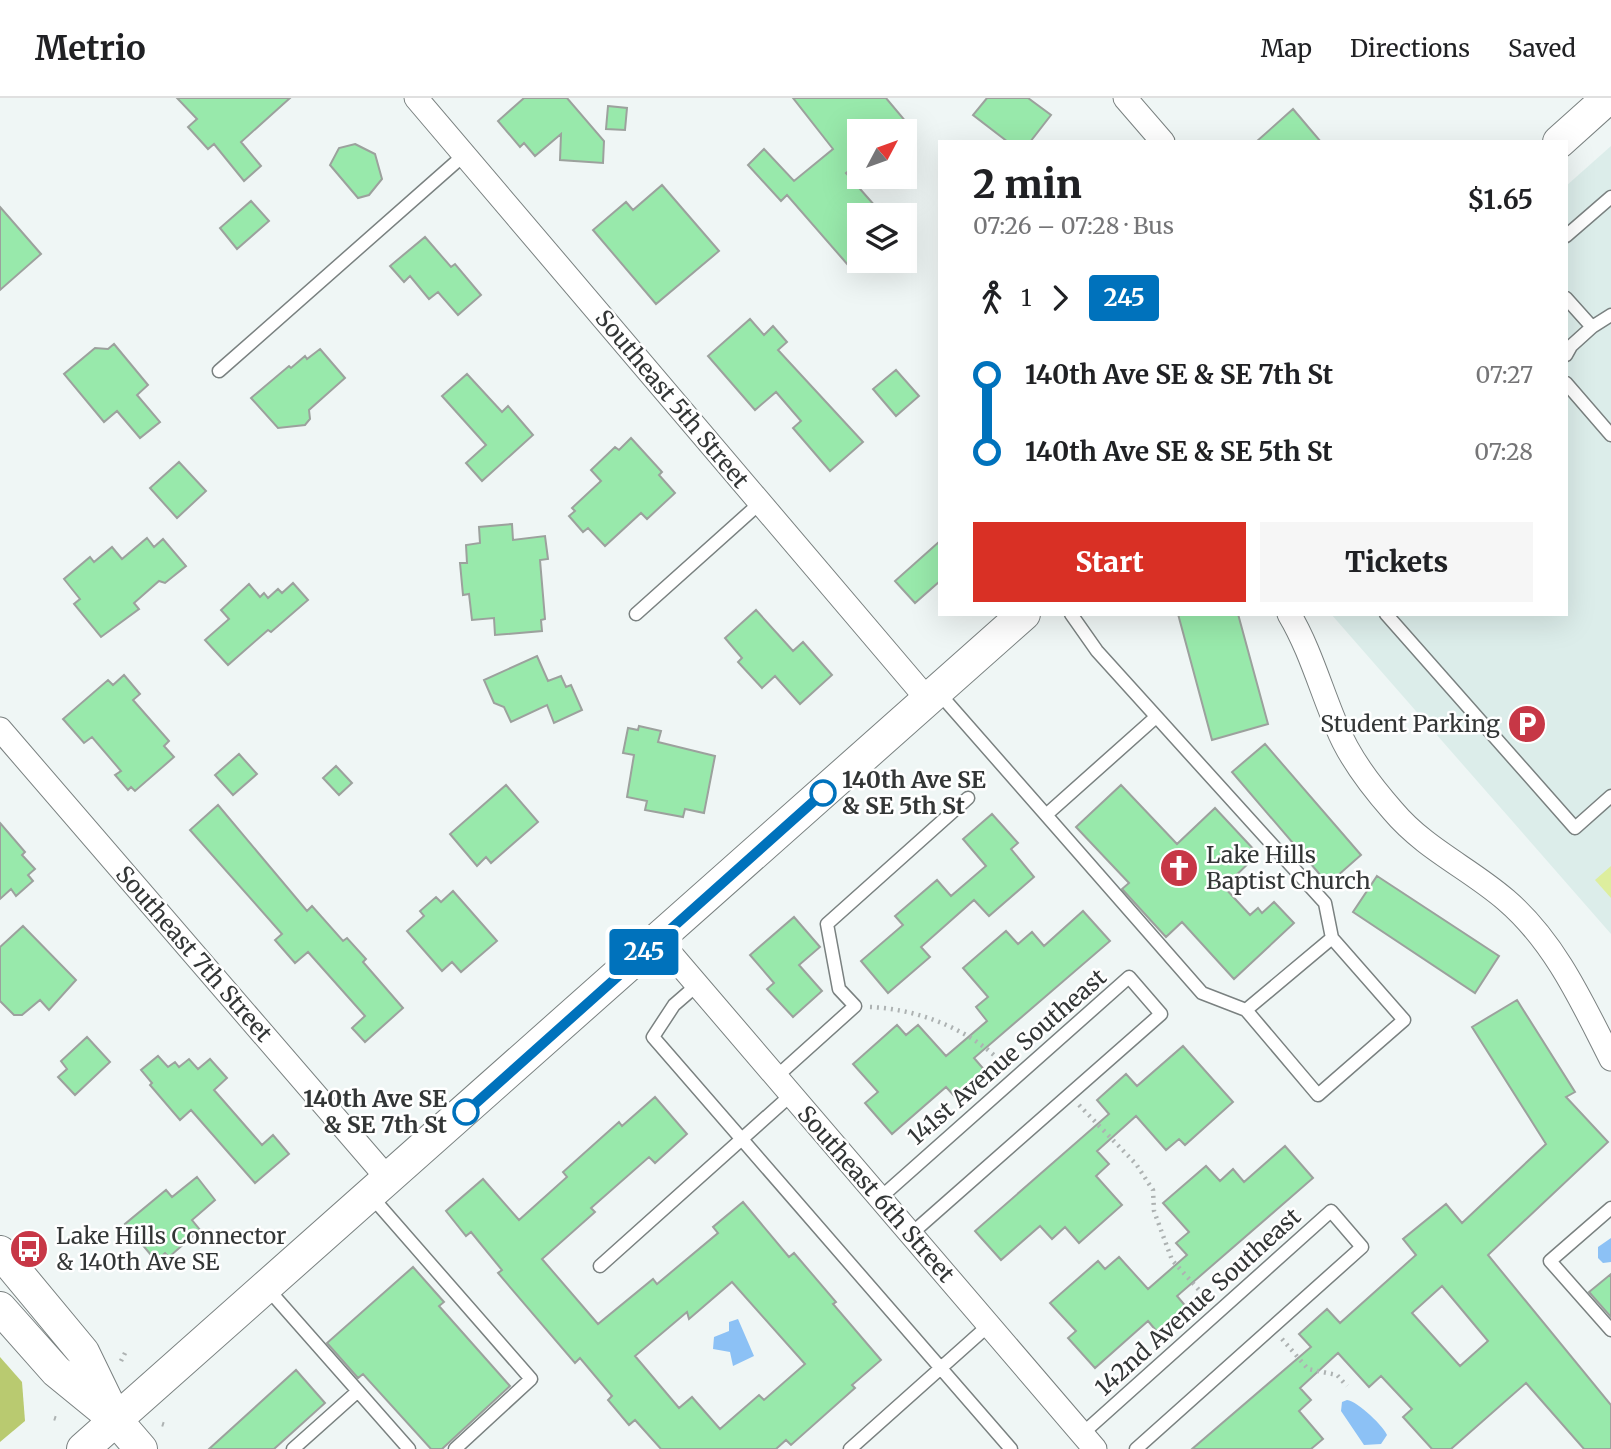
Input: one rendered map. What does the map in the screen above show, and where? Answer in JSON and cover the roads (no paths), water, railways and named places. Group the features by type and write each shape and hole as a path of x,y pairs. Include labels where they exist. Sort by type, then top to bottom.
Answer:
{"street":[{"name":"Southeast 5th Street","path":"416,98 760,503 933,695"},
{"path":"1125,98 1161,140"},
{"path":"1561,140 1608,98"},
{"path":"83,1449 1022,616"},
{"path":"1290,616 1300,632 1338,730 1359,768 1394,812 1432,849 1504,898 1531,924 1574,988 1611,1059"},
{"name":"Southeast 7th Street","path":"0,729 380,1188"},
{"name":"Southeast 6th Street","path":"658,939 1088,1441"},
{"path":"0,1252 83,1352 116,1420"},
{"path":"0,1308 56,1371 116,1420 141,1449"}],"lane":[{"path":"219,371 464,155"},
{"path":"1568,234 1611,197"},
{"path":"1568,300 1592,327"},
{"path":"1568,351 1592,327 1611,315"},
{"path":"1568,385 1611,435"},
{"path":"636,614 760,503"},
{"path":"933,695 1046,814 1202,993 1246,1010 1318,1095 1404,1020 1332,938 1325,903 1097,651 1072,616"},
{"path":"1388,616 1575,828 1611,796"},
{"path":"1046,814 1156,717"},
{"path":"776,1077 855,1006 839,989 827,924 968,797"},
{"path":"1246,1010 1332,938"},
{"name":"141st Avenue Southeast","path":"880,1198 1129,977 1161,1014 911,1234"},
{"path":"697,985 674,1005 653,1037 1011,1449"},
{"path":"600,1266 791,1095"},
{"path":"380,1188 531,1379 455,1449"},
{"path":"1611,1208 1550,1261 1611,1330"},
{"name":"142nd Avenue Southeast","path":"1088,1441 1217,1311 1331,1211 1362,1247 1136,1449"},
{"path":"267,1288 409,1449"},
{"path":"850,1449 989,1325"},
{"path":"293,1449 358,1391"}],"water":[{"path":"1611,1238 1611,1262 1603,1263 1598,1258 1598,1247"},
{"path":"738,1319 754,1356 733,1366 730,1352 713,1349 714,1337 729,1331 729,1322"},
{"path":"1347,1400 1364,1410 1381,1427 1387,1435 1381,1444 1364,1445 1341,1411 1342,1402"}],"place":[{"name":"Student Parking","path":"1527,724"},
{"name":"140th Ave SE & SE 5th St","path":"823,793"},
{"name":"Lake Hills Baptist Church","path":"1179,868"},
{"name":"140th Ave SE & SE 7th St","path":"466,1112"},
{"name":"Lake Hills Connector & 140th Ave SE","path":"29,1249"}]}
